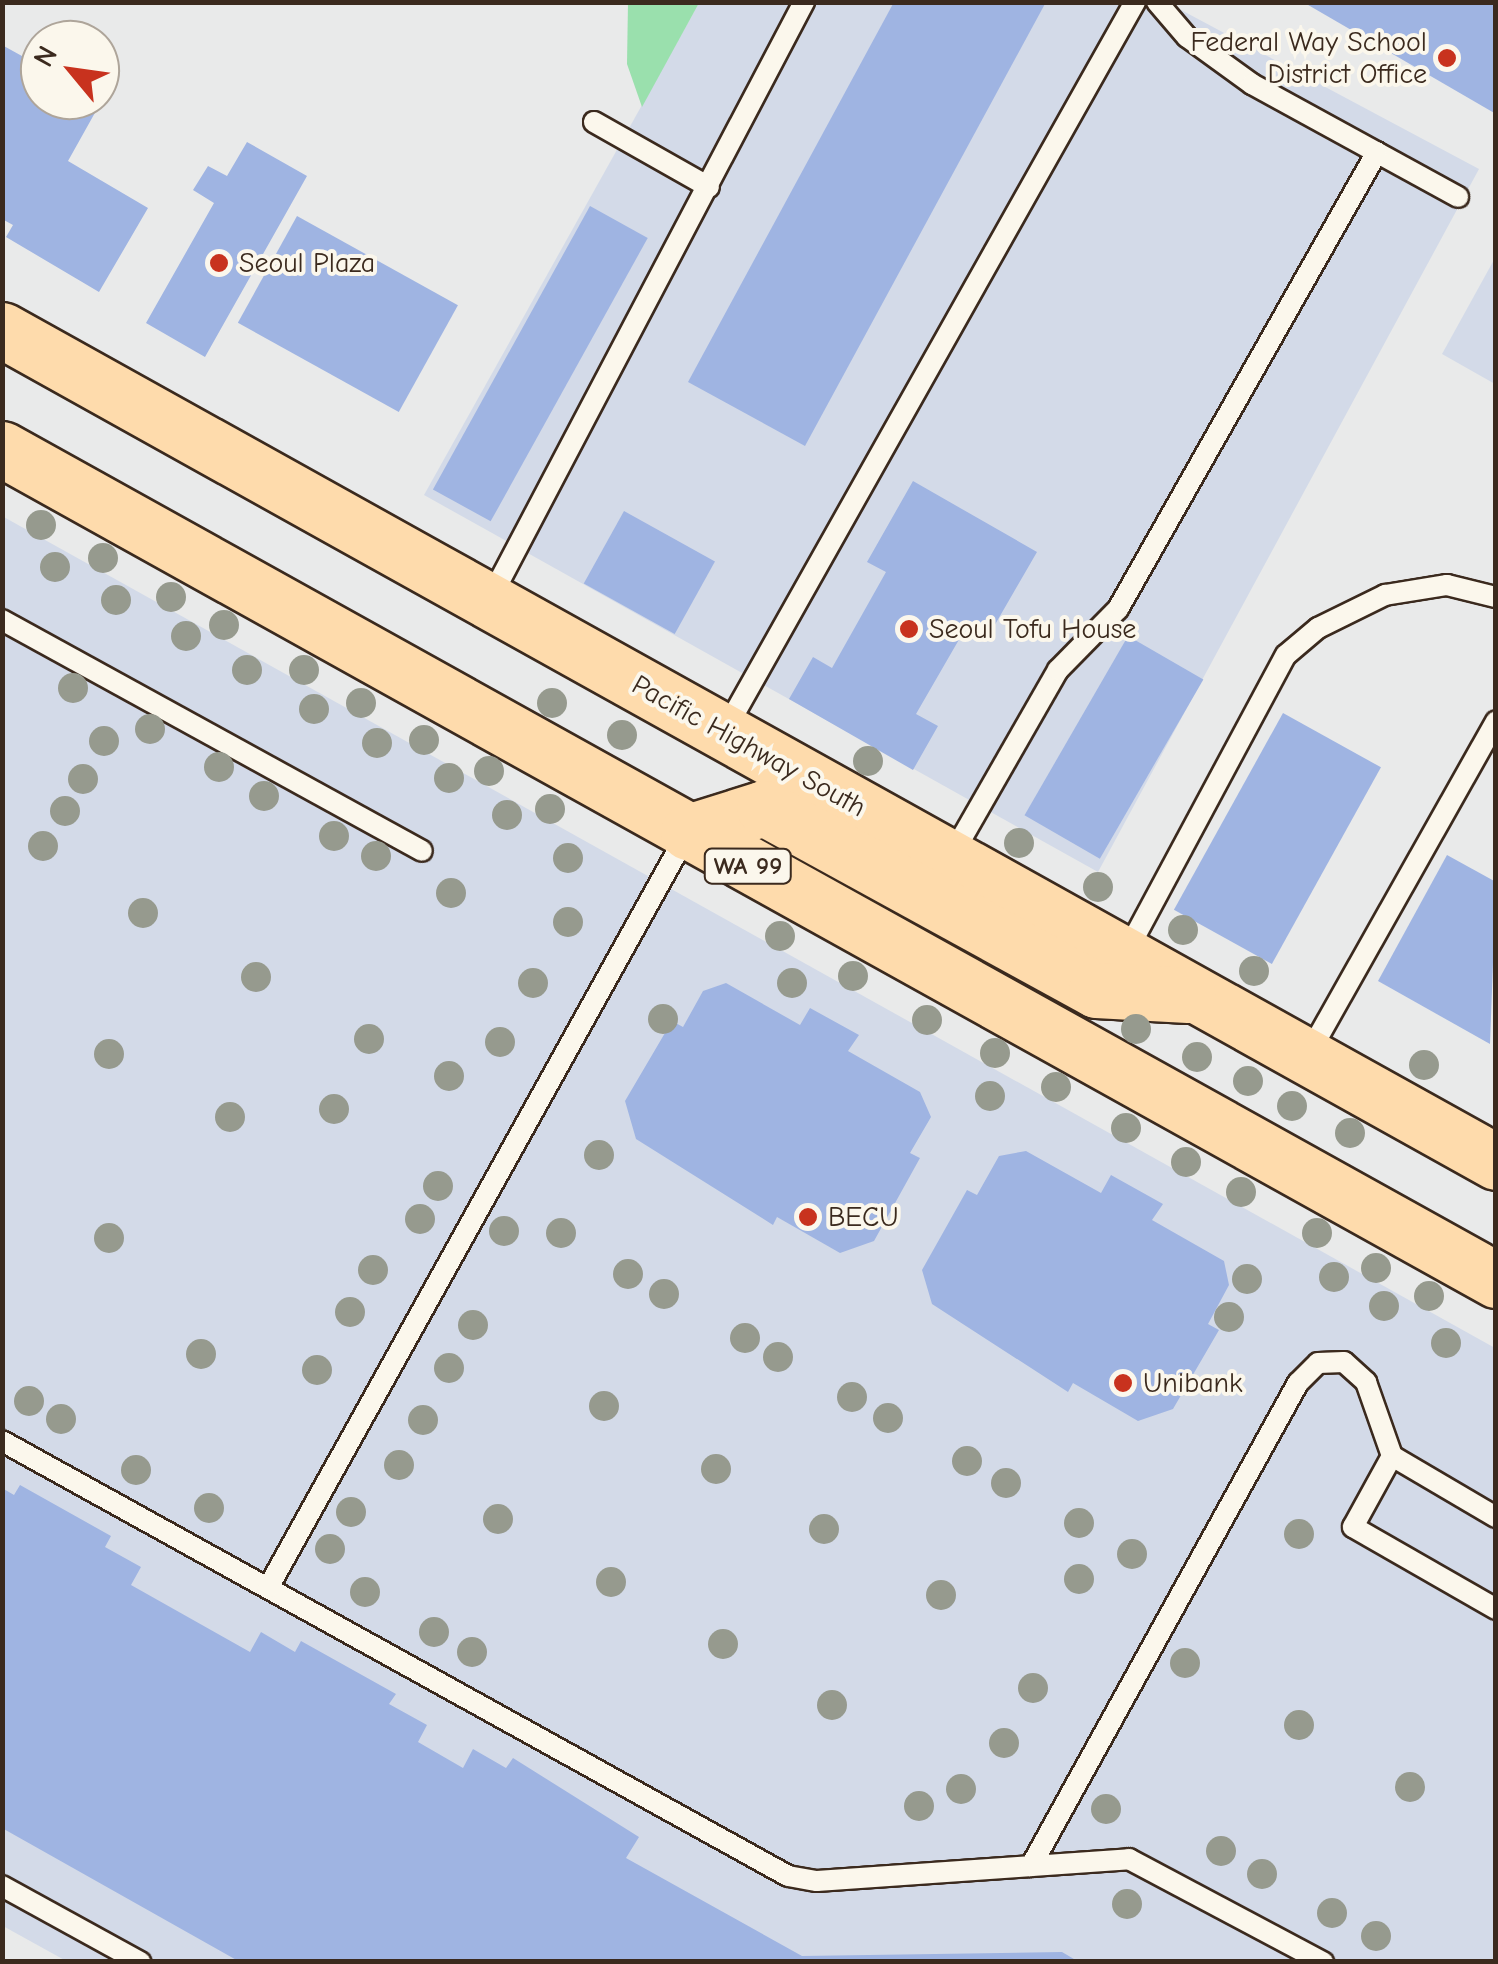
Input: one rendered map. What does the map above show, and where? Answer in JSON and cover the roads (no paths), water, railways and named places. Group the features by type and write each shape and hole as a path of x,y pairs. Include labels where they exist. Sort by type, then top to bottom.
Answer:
{"main road":[{"name":"Pacific Highway South","path":"2,330 1496,1162"},
{"name":"WA 99","path":"2,449 1496,1280"},
{"path":"688,832 764,808 1096,990 1200,996"}],"lane":[{"path":"489,601 804,2"},
{"path":"724,732 1135,2"},
{"path":"1156,2 1187,36 1252,84 1458,197"},
{"path":"594,122 709,187"},
{"path":"951,857 1058,670 1118,610 1377,152"},
{"path":"1124,954 1286,655 1318,628 1385,595 1447,585 1496,597"},
{"path":"2,620 422,851"},
{"path":"1307,1057 1496,721"},
{"path":"268,1588 688,832"},
{"path":"1030,1866 1306,1372 1327,1361 1348,1364 1366,1382 1392,1456 1496,1517"},
{"path":"2,1441 795,1879 1136,1860 1322,1962"},
{"path":"1392,1456 1353,1526 1496,1609"},
{"path":"2,1886 140,1962"}],"place":[{"name":"Federal Way School District Office","path":"1447,58"},
{"name":"Seoul Plaza","path":"219,263"},
{"name":"Seoul Tofu House","path":"909,629"},
{"name":"BECU","path":"808,1217"},
{"name":"Unibank","path":"1123,1383"}]}
